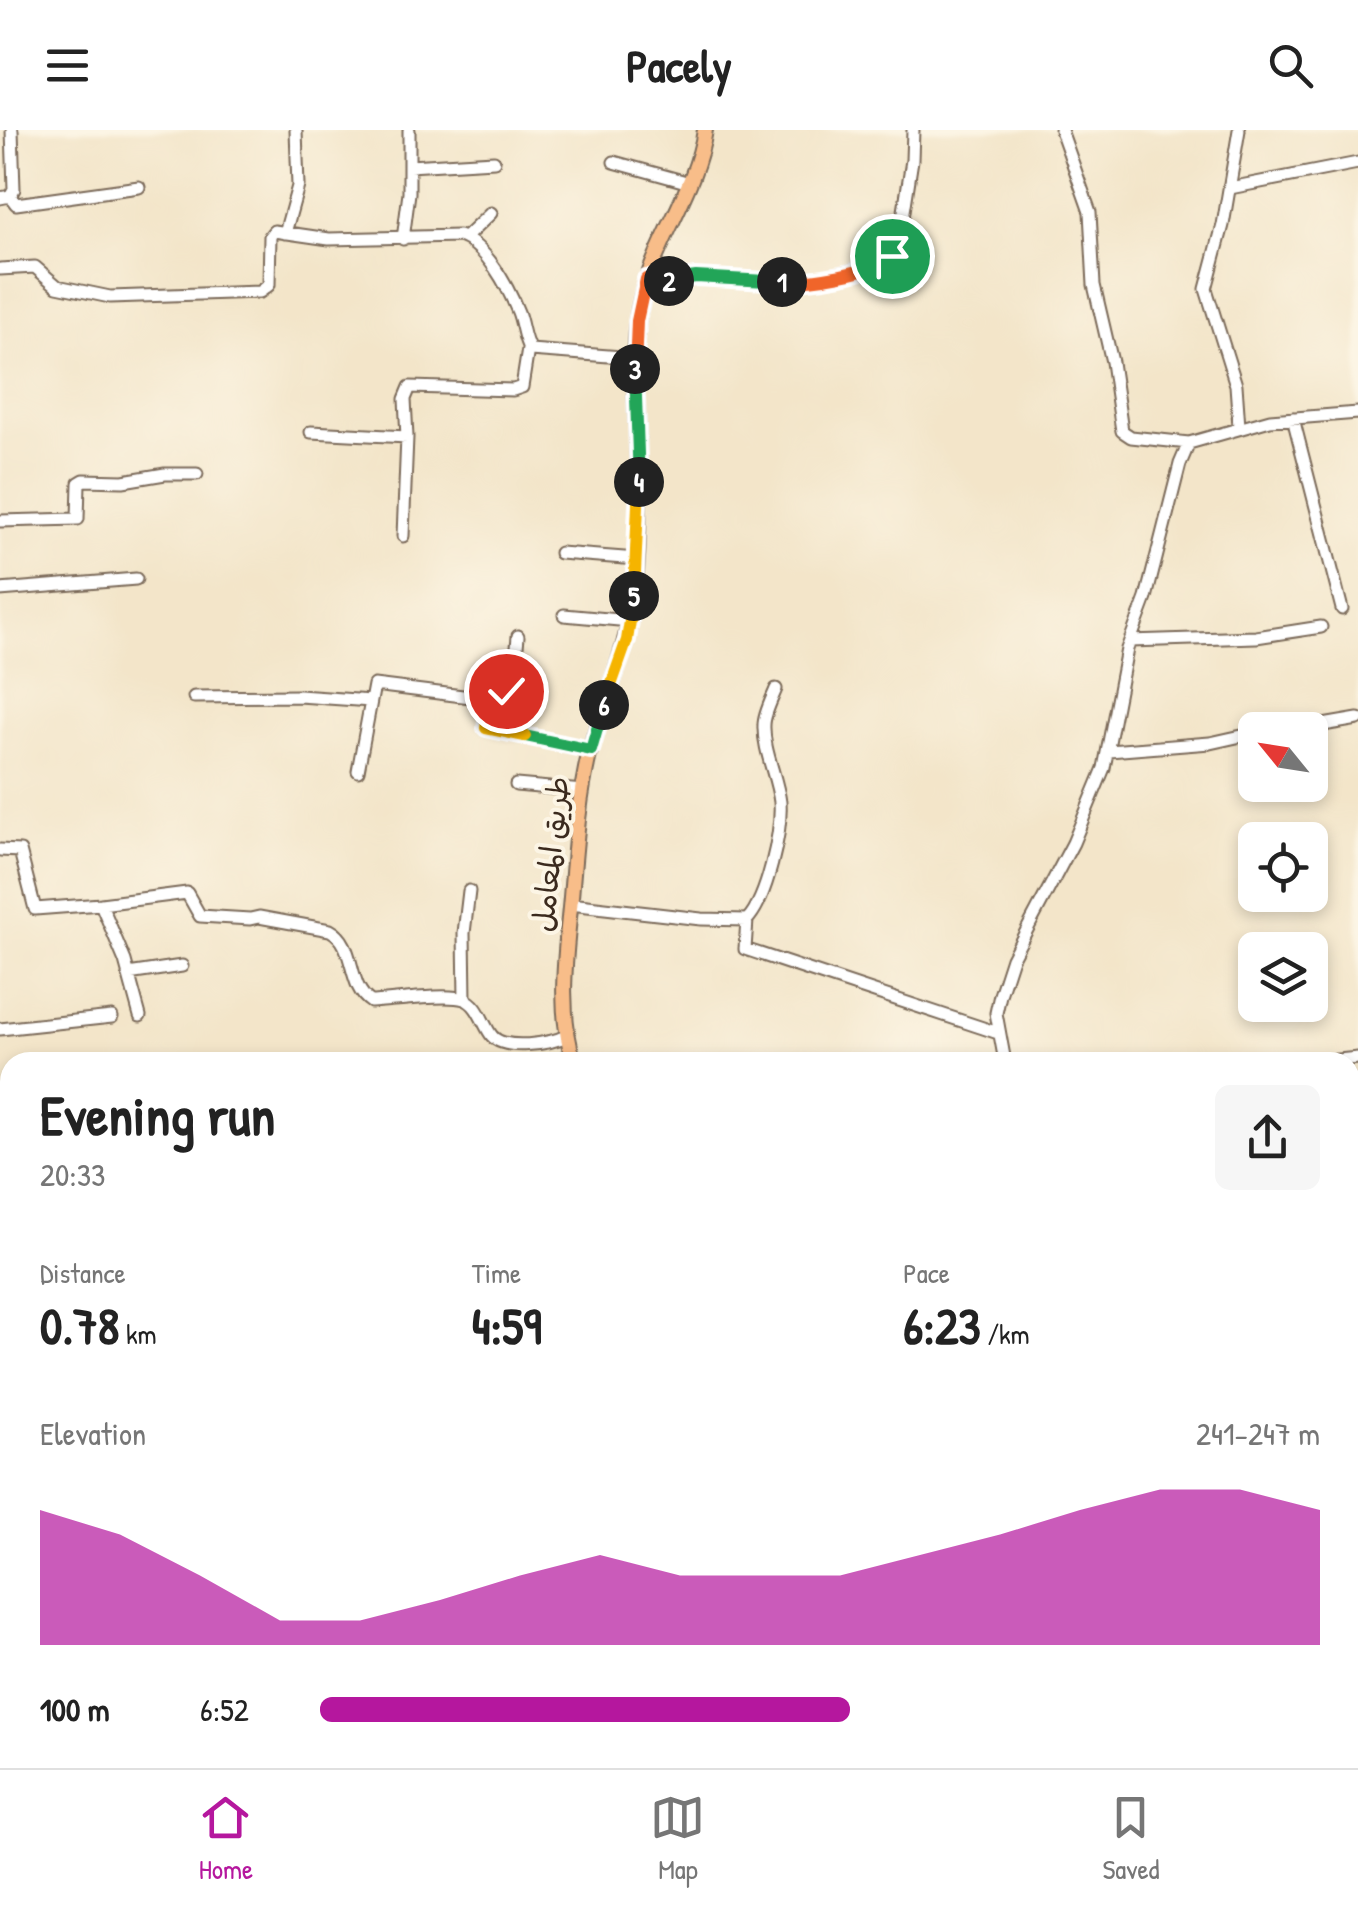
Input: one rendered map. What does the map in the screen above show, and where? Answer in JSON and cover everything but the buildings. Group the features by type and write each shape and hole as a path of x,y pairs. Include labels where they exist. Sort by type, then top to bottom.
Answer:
{"main road":[{"name":"طريق المعامل","path":"571,1052 562,999 583,791 591,750 630,621 637,560 637,321 646,279 690,183 706,130"}],"street":[{"path":"12,130 14,189 5,197 16,204 140,187"},
{"path":"285,233 298,186 296,130"},
{"path":"403,238 409,130"},
{"path":"646,279 664,282 696,277 787,282 824,278 884,263 896,250 900,237 913,130"},
{"path":"1061,130 1090,212 1094,285 1112,362 1122,432 1131,437 1189,443 1239,427 1358,412"},
{"path":"1238,130 1220,240 1206,289 1236,384 1239,427"},
{"path":"409,166 494,161"},
{"path":"614,162 690,183"},
{"path":"1230,188 1358,163"},
{"path":"0,269 37,268 57,286 118,298 262,292 269,285 270,236 274,231 329,239 465,238 491,214"},
{"path":"403,536 405,399 410,388 522,387 528,349 510,295 485,258 465,238"},
{"path":"528,349 635,358"},
{"path":"1293,418 1342,610"},
{"path":"311,432 407,437"},
{"path":"1003,1052 996,1013 1012,958 1073,842 1109,751 1130,641 1146,598 1180,464 1189,443"},
{"path":"0,521 78,519 79,483 84,480 124,481 165,474 198,474"},
{"path":"560,554 637,560"},
{"path":"0,590 136,579"},
{"path":"564,614 630,621"},
{"path":"1130,641 1256,637 1321,627"},
{"path":"358,771 374,685 491,700 506,691 515,667 518,636"},
{"path":"776,688 764,725 780,804 766,886 747,920 746,948 770,960 998,1033"},
{"path":"194,697 299,696 371,701"},
{"path":"491,700 486,728 591,750"},
{"path":"1328,724 1358,719"},
{"path":"1109,751 1210,743 1238,736"},
{"path":"516,785 583,791"},
{"path":"0,850 20,851 34,909 187,893 200,916 259,916 338,934 359,988 371,1002 465,999 500,1042 547,1045 566,1036"},
{"path":"465,999 464,933 469,891"},
{"path":"101,904 140,1016"},
{"path":"570,904 701,919 747,920"},
{"path":"128,974 182,966"},
{"path":"0,1030 112,1018"}],"route":[{"path":"506,691 491,700 486,728 591,750 627,640 632,610 640,508 635,358 637,321 646,279 664,282 696,277 787,282 824,278 884,263 892,256"}]}
